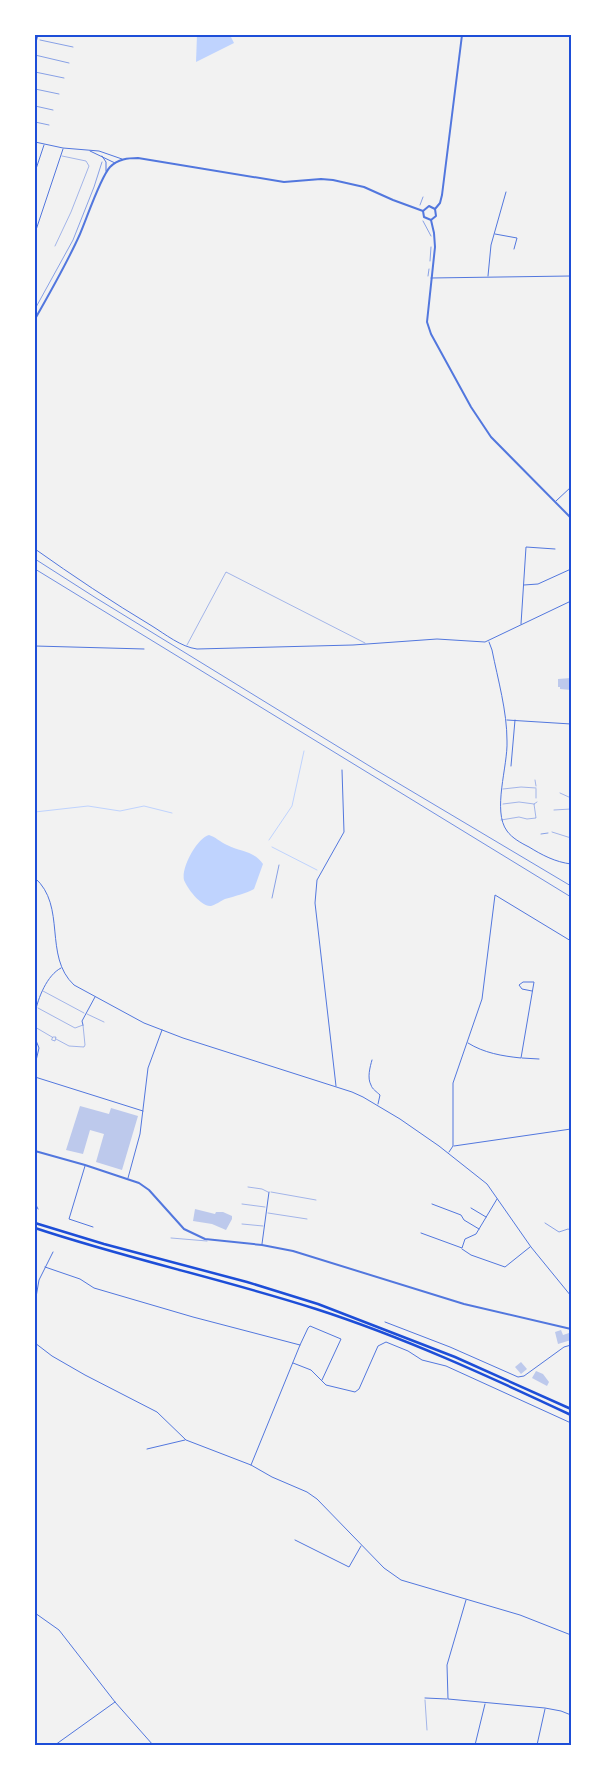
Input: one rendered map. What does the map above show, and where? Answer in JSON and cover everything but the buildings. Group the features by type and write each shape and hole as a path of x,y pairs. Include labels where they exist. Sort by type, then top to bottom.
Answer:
{"highway":[{"path":"35,1222 104,1244 247,1282 318,1304 455,1357 571,1409"},
{"path":"35,1228 119,1254 244,1287 318,1310 453,1362 571,1415"}],"street":[{"path":"35,46 38,35"},
{"path":"431,220 436,216 436,209 442,195 462,35"},
{"path":"35,142 63,148 99,151 123,159 138,158 284,182 333,180 364,187 423,211"},
{"path":"35,172 44,144"},
{"path":"35,233 63,148"},
{"path":"87,150 115,163"},
{"path":"35,319 61,274 80,235 106,172 106,162 102,156"},
{"path":"114,157 115,163"},
{"path":"106,172 115,163 123,159"},
{"path":"488,277 489,255 506,192"},
{"path":"423,211 429,206 436,209"},
{"path":"423,211 424,217 431,220"},
{"path":"431,220 435,242 429,278 428,326 452,374 491,437 571,518"},
{"path":"494,234 517,238 514,250"},
{"path":"429,278 571,276"},
{"path":"555,501 571,487"},
{"path":"520,625 526,547 555,548"},
{"path":"35,549 107,598 191,648 366,644 437,639 482,642 488,641 571,601"},
{"path":"523,585 538,584 571,569"},
{"path":"488,641 492,650 506,720 507,742 501,804 502,820 508,832 514,838 546,857 558,862 571,864"},
{"path":"35,646 144,649"},
{"path":"506,720 571,724"},
{"path":"511,766 516,720"},
{"path":"336,1087 315,889 322,870 344,832 342,770"},
{"path":"35,878 44,887 50,900 57,953 62,968 74,985 140,1021 162,1030 363,1096 378,1105 439,1146 487,1184 531,1247 571,1296"},
{"path":"448,1154 453,1146 453,1083 482,999 495,895 571,941"},
{"path":"35,1013 43,991 56,971 62,968"},
{"path":"521,1058 534,982 522,982 519,985 522,989 532,991"},
{"path":"83,1025 82,1021 95,997"},
{"path":"128,1179 140,1134 148,1068 162,1030"},
{"path":"35,1038 39,1048 35,1065"},
{"path":"467,1042 481,1050 500,1055 539,1059"},
{"path":"372,1060 370,1083 380,1095 378,1105"},
{"path":"35,1077 144,1111"},
{"path":"453,1146 571,1129"},
{"path":"35,1150 128,1179 149,1190 184,1229 208,1240 262,1245 293,1251 486,1310 571,1329"},
{"path":"85,1165 68,1219 93,1227"},
{"path":"262,1245 269,1192"},
{"path":"462,1248 465,1239 476,1234 498,1198"},
{"path":"35,1203 38,1210"},
{"path":"432,1204 461,1214 464,1220 479,1229"},
{"path":"471,1208 486,1217"},
{"path":"421,1232 462,1248 471,1255 506,1267 518,1255 531,1247"},
{"path":"35,1303 38,1280 53,1252"},
{"path":"45,1267 80,1279 94,1288 192,1317 300,1345"},
{"path":"385,1322 518,1377 524,1376 564,1347 571,1345"},
{"path":"251,1465 300,1345 310,1326 341,1339 322,1381"},
{"path":"293,1363 311,1370 326,1385 352,1392 357,1391 378,1346 386,1342 408,1350 422,1360 454,1370 571,1423"},
{"path":"35,1343 64,1363 157,1412 186,1440 251,1465 272,1477 307,1492 384,1568 401,1580 520,1615 571,1634"},
{"path":"147,1449 186,1440"},
{"path":"295,1540 349,1567 361,1545"},
{"path":"448,1700 447,1665 466,1600"},
{"path":"35,1613 59,1630 114,1702 153,1745"},
{"path":"425,1698 545,1708 571,1715"},
{"path":"55,1745 114,1702"},
{"path":"475,1745 485,1703"},
{"path":"537,1745 545,1708"}],"lane":[{"path":"55,246 89,166 86,161 60,156"},
{"path":"186,646 226,572 366,644"},
{"path":"535,780 536,798"},
{"path":"503,789 536,788"},
{"path":"560,793 571,798"},
{"path":"501,804 519,802 534,804 537,802"},
{"path":"502,820 519,817 527,819 536,818 534,804"},
{"path":"554,810 571,809"},
{"path":"552,832 571,838"},
{"path":"43,991 104,1022"},
{"path":"35,1027 52,1037 55,1036 56,1039 69,1046 85,1045 83,1025 75,1028 36,1007"},
{"path":"52,1037 52,1041 56,1039"},
{"path":"248,1187 316,1200"},
{"path":"242,1204 267,1207"},
{"path":"266,1213 307,1220"},
{"path":"242,1224 265,1226"},
{"path":"171,1238 206,1242 208,1240"},
{"path":"425,1698 427,1730"}],"path":[{"path":"37,39 73,47"},
{"path":"35,56 69,62"},
{"path":"35,72 64,78"},
{"path":"35,89 59,94"},
{"path":"35,106 53,110"},
{"path":"35,122 49,126"},
{"path":"35,309 73,240 102,162"},
{"path":"420,207 423,197"},
{"path":"422,219 432,239"},
{"path":"429,278 432,243"},
{"path":"540,834 552,832"},
{"path":"272,898 279,865"},
{"path":"545,1224 559,1232 571,1230"}],"water":[{"path":"197,35 230,35 234,43 196,62"},
{"path":"209,835 225,844 255,856 263,864 254,889 211,906 203,903 195,896 184,880 187,861 195,847 204,837"}],"waterway":[{"path":"269,840 292,806 304,751"},
{"path":"35,812 88,806 120,811 144,806 172,813"},
{"path":"272,847 317,870"}],"tram line":[{"path":"35,569 571,897"}],"railway":[{"path":"35,559 376,770 571,886"}]}
